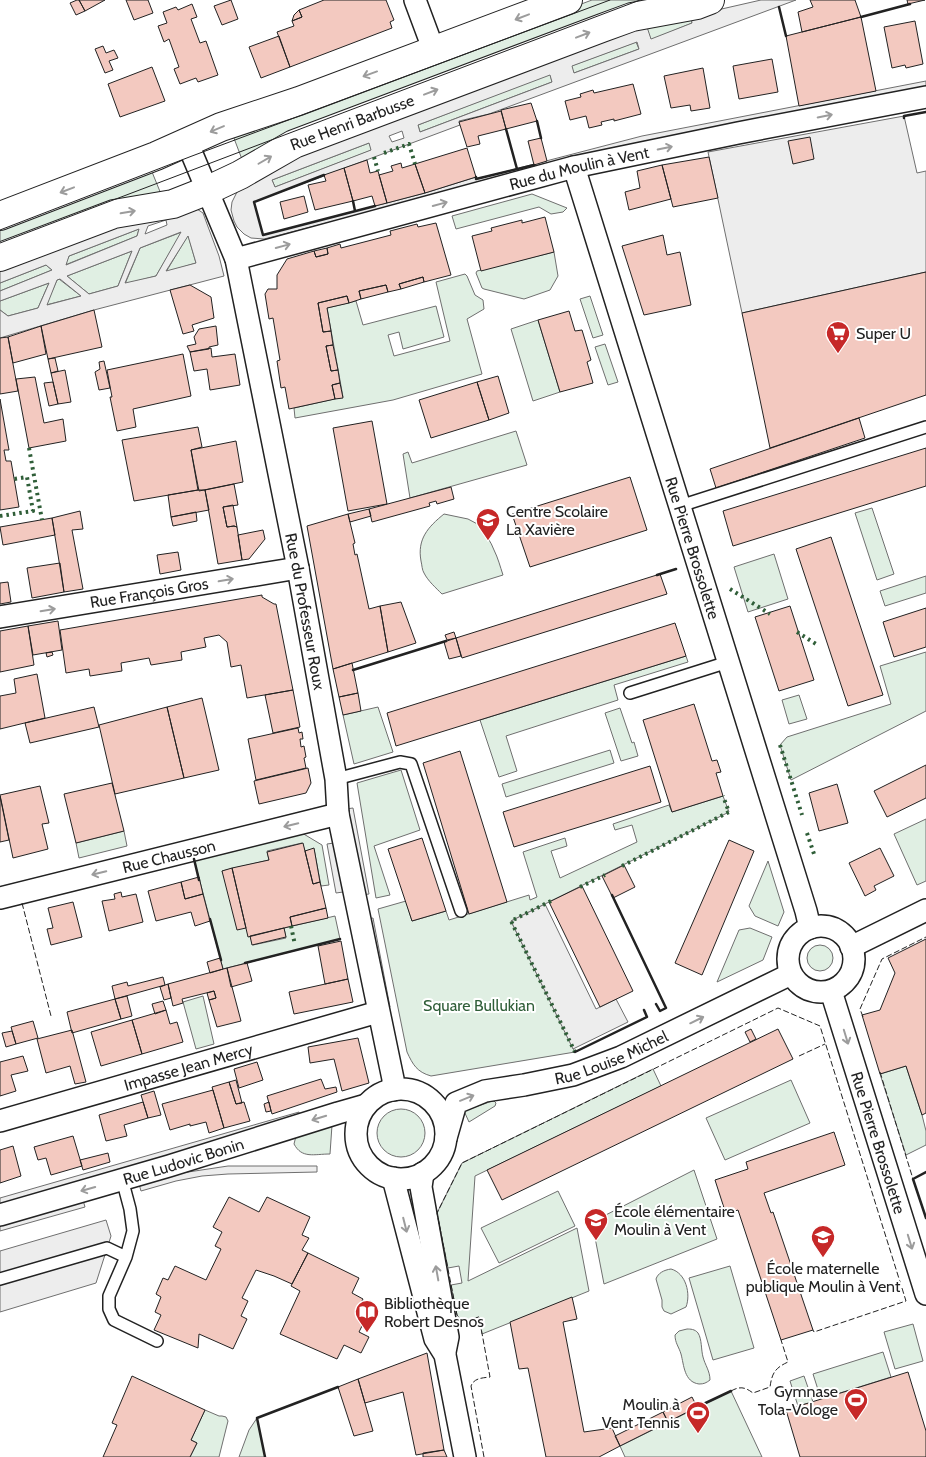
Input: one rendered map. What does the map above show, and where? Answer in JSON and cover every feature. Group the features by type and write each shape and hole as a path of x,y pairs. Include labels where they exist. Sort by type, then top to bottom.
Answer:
{"street":[{"path":"415,0 434,51"},
{"path":"0,216 156,156 242,119 299,101 568,0"},
{"name":"Rue Henri Barbusse","path":"0,257 114,214 173,204 240,175 294,144 617,22 632,17 697,5 710,0"},
{"name":"Rue du Moulin à Vent","path":"236,259 574,167 926,96"},
{"name":"Rue du Professeur Roux","path":"187,142 236,259 298,568 336,779 338,814 392,1079 392,1090"},
{"name":"Rue Pierre Brossolette","path":"574,167 806,910 810,928"},
{"name":"Rue François Gros","path":"0,617 298,568"},
{"name":"Rue Chausson","path":"0,898 338,814"},
{"path":"851,947 926,910"},
{"path":"822,926 835,929 845,937 851,947 854,956 853,964 846,981 839,987 820,992 808,990 798,983 791,974 788,952 792,941 800,933 810,928 822,926"},
{"name":"Rue Louise Michel","path":"446,1138 456,1103 485,1091 573,1075 621,1057 791,974"},
{"name":"Rue Pierre Brossolette","path":"831,990 926,1294"},
{"name":"Impasse Jean Mercy","path":"0,1121 378,1012"},
{"path":"404,1089 416,1091 427,1096 436,1104 446,1126 446,1138 442,1152 434,1164 423,1173 403,1179 392,1178 377,1172 366,1162 358,1148 356,1133 359,1118 366,1105 378,1095 392,1090 404,1089"},
{"name":"Rue Ludovic Bonin","path":"0,1215 169,1166 338,1112 366,1105"},
{"path":"423,1173 421,1187 448,1337 445,1355 465,1457"},
{"path":"392,1178 435,1339 445,1355"}],"lane":[{"path":"680,506 926,427"},
{"path":"630,693 728,662"},
{"path":"336,779 400,762 411,764 461,911"},
{"path":"122,1180 134,1231 126,1257 108,1296 109,1309 114,1320 157,1342"},
{"path":"0,1280 107,1248 126,1257"}],"green space":[{"path":"592,0 677,0 243,162 232,133 278,118"},
{"path":"691,17 692,23 651,40 646,27"},
{"path":"636,42 639,49 574,73 571,66"},
{"path":"550,74 552,82 420,132 418,125"},
{"path":"369,143 372,150 275,187 272,180"},
{"path":"150,167 161,194 0,249 0,225"},
{"path":"532,194 567,208 563,212 551,214 539,207 456,229 452,216"},
{"path":"139,229 137,236 65,265 69,256"},
{"path":"182,232 156,276 125,284 140,248"},
{"path":"188,235 196,263 166,272"},
{"path":"132,251 118,286 89,294 67,276"},
{"path":"554,252 558,276 550,290 524,299 482,288 476,273 477,271"},
{"path":"46,265 52,270 0,291 0,283"},
{"path":"465,274 475,295 483,300 484,309 467,319 482,374 393,400 295,418 294,408 343,397 327,308 356,301 363,325 436,306 444,337 403,349 399,332 388,335 394,356 450,341 436,282"},
{"path":"59,279 81,296 46,305 57,280"},
{"path":"49,283 38,308 8,316 0,310 0,301"},
{"path":"590,296 603,335 593,338 580,299"},
{"path":"538,320 560,392 533,401 511,329"},
{"path":"605,344 618,382 608,385 595,347"},
{"path":"516,431 527,465 410,498 403,454 408,452 412,463"},
{"path":"872,508 894,574 877,580 855,513"},
{"path":"444,514 468,519 483,527 497,556 503,575 442,594 435,587 423,570 420,553 425,534"},
{"path":"774,554 788,599 748,612 734,567"},
{"path":"926,576 926,593 885,606 880,591"},
{"path":"926,652 926,711 791,780 780,745 787,737 891,704 880,666"},
{"path":"686,656 688,662 614,685 618,700 506,736 517,771 499,777 480,720"},
{"path":"799,695 807,719 789,724 782,700"},
{"path":"378,707 393,752 354,764 343,715"},
{"path":"620,708 638,756 621,761 605,713"},
{"path":"610,750 614,763 506,797 502,784"},
{"path":"401,770 420,830 374,846 390,895 376,898 357,783"},
{"name":"Square Bullukian","path":"723,796 729,812 511,921 575,1052 431,1076 416,1067 407,1052 378,909 406,901 412,921 446,911 449,920 529,895 530,900 537,897 523,852 565,838 567,846 551,851 560,878 637,842 632,825 615,830 613,824 669,805 672,812"},
{"path":"926,819 926,881 917,885 894,834"},
{"path":"124,831 127,846 79,858 76,843"},
{"path":"302,833 322,845 329,885 321,886 314,849 305,851 302,843 267,851 269,860 222,871 253,945 286,938 284,928 335,916 340,939 223,969 194,859"},
{"path":"768,861 784,912 778,926 755,916 749,906"},
{"path":"750,928 772,937 763,960 717,982 739,930"},
{"path":"820,945 829,949 833,958 829,967 820,971 811,967 807,958 811,949"},
{"path":"203,996 214,1044 196,1049 183,1002"},
{"path":"906,1066 922,1115 926,1131 926,1145 906,1155 880,1074"},
{"path":"653,1069 661,1086 475,1176 468,1281 577,1228 589,1291 482,1334 479,1317 464,1320 457,1315 451,1285 462,1283 459,1266 448,1268 437,1213 462,1163"},
{"path":"791,1080 810,1123 725,1160 706,1118"},
{"path":"492,1101 496,1103 495,1106 469,1122 464,1111"},
{"path":"401,1109 410,1111 418,1116 423,1124 425,1133 423,1142 418,1150 410,1155 401,1157 392,1155 384,1150 379,1142 377,1133 379,1124 384,1116 392,1111"},
{"path":"332,1125 330,1154 305,1154 297,1149 294,1144 296,1136"},
{"path":"694,1170 717,1239 604,1284 592,1222"},
{"path":"558,1191 575,1226 499,1263 481,1228"},
{"path":"730,1266 754,1348 713,1360 689,1278"},
{"path":"671,1269 684,1279 688,1296 686,1307 671,1314 664,1311 662,1307 656,1279 662,1272"},
{"path":"913,1324 923,1361 895,1369 884,1332"},
{"path":"687,1329 698,1333 700,1338 703,1357 710,1377 710,1380 704,1384 694,1383 690,1380 684,1368 675,1335 679,1331"},
{"path":"883,1352 891,1377 821,1399 813,1374"},
{"path":"804,1376 813,1402 798,1406 790,1381"},
{"name":"Moulin à Vent Tennis","path":"731,1391 762,1457 625,1457 620,1446"},
{"path":"205,1410 226,1417 228,1421 219,1457 190,1457 197,1443 191,1440"},
{"path":"257,1418 265,1457 239,1457 249,1430"}],"shaded area":[{"path":"761,0 796,0 489,114 459,121 460,125 254,202 263,235 425,193 476,177 477,179 642,136 926,81 926,86 647,141 264,239 251,238 244,234 234,221 231,210 232,202 239,188 299,155 634,29","holes":["691,17 692,23 651,39 647,27","637,42 639,49 574,73 572,66","550,75 552,82 420,132 418,125","402,131 404,138 392,142 389,136","369,143 371,150 275,187 272,180"]},
{"path":"904,116 917,173 926,171 926,272 742,313 708,152"},
{"path":"194,207 203,213 219,256 224,276 94,310 0,338 0,310 8,316 38,308 49,283 0,301 0,291 52,270 46,265 0,283 0,269 97,232","holes":["166,220 167,225 145,234 148,226","139,229 137,236 66,265 69,256","181,232 156,276 125,283 140,248","188,236 196,263 166,271","132,251 118,286 89,294 67,276","60,279 81,296 47,305 57,280"]},
{"path":"353,808 369,894 362,895 346,809"},
{"path":"334,843 343,892 336,893 327,844"},
{"path":"545,904 596,1009 616,999 628,1022 573,1049 511,921"},
{"path":"373,918 390,1007 383,1008 366,919"},
{"path":"299,1112 300,1119 0,1206 0,1198"},
{"path":"228,1166 317,1166 317,1172 202,1176 141,1191 139,1184 175,1174"},
{"path":"83,1200 85,1207 0,1231 0,1224"},
{"path":"106,1220 111,1236 96,1283 0,1312 0,1251"}],"building":[{"path":"79,0 85,11 76,15 70,3"},
{"path":"79,0 105,0 85,11"},
{"path":"126,0 148,0 153,13 134,20"},
{"path":"231,0 238,19 222,25 214,6"},
{"path":"324,0 386,0 394,20 390,22 392,28 290,67 277,32 294,26 292,21 302,17 299,10"},
{"path":"810,0 855,0 861,17 802,32 798,12 813,7"},
{"path":"907,0 925,0 908,4"},
{"path":"192,4 197,17 191,19 200,43 206,41 218,75 198,82 196,78 180,84 174,69 179,67 169,39 164,42 158,26 167,23 163,12 176,7 178,10"},
{"path":"299,10 302,17 292,21 294,15"},
{"path":"861,17 876,91 799,106 786,36"},
{"path":"915,21 923,64 906,68 905,65 892,68 884,27"},
{"path":"279,36 290,67 261,78 249,47"},
{"path":"103,46 106,53 114,50 118,58 109,61 113,70 105,73 95,49"},
{"path":"772,59 778,92 739,99 733,66"},
{"path":"152,67 165,101 120,117 108,84"},
{"path":"703,68 710,108 691,111 690,105 671,108 664,76"},
{"path":"633,84 641,114 614,121 614,119 601,122 602,125 589,128 586,116 570,120 565,101 581,97 580,94 593,90 594,93"},
{"path":"531,103 537,121 506,129 501,110"},
{"path":"501,111 506,129 478,136 480,144 467,147 459,122"},
{"path":"810,137 814,159 793,164 788,141"},
{"path":"541,138 547,161 534,165 528,141"},
{"path":"467,148 476,177 425,193 415,164"},
{"path":"709,157 718,198 673,207 662,165"},
{"path":"367,160 370,173 378,171 387,203 375,206 372,196 353,201 344,168"},
{"path":"401,163 402,168 415,164 425,193 387,203 379,175 393,171 391,166"},
{"path":"662,165 671,199 629,210 625,192 640,188 637,171"},
{"path":"344,168 353,201 315,210 308,185 326,181 324,175"},
{"path":"304,196 308,212 284,219 280,202"},
{"path":"545,217 554,252 481,271 472,236 492,231 491,228 522,220 522,223"},
{"path":"436,223 451,275 424,282 423,277 399,284 401,289 388,292 386,285 359,291 361,299 349,303 347,296 318,303 323,332 331,331 333,345 326,346 331,371 338,370 340,383 332,385 335,399 289,409 285,387 281,388 277,361 280,360 273,318 269,319 265,294 268,289 277,289 277,275 287,259 314,251 316,257 328,254 327,248 340,244 341,248 391,235 390,231 417,224 418,227"},
{"path":"663,235 667,255 680,252 691,305 644,315 622,246"},
{"path":"327,248 328,254 316,257 314,251"},
{"name":"Super U","path":"926,272 926,395 770,448 742,313"},
{"path":"423,277 424,282 401,289 399,284"},
{"path":"190,285 211,297 214,318 192,325 194,331 183,334 170,290"},
{"path":"386,285 388,292 361,299 359,291"},
{"path":"347,296 349,303 327,308 331,331 323,332 318,303"},
{"path":"94,310 102,347 48,359 41,326"},
{"path":"569,311 575,331 582,330 591,360 587,362 593,383 560,392 538,320"},
{"path":"41,326 46,354 13,363 8,337"},
{"path":"216,326 218,345 209,347 209,349 190,352 187,346 196,344 194,337 199,329"},
{"path":"8,337 18,391 0,394 0,338"},
{"path":"333,345 338,370 331,371 326,346"},
{"path":"211,348 212,357 235,354 240,385 210,390 207,369 194,371 190,352"},
{"path":"183,354 191,396 133,409 136,427 117,431 107,370"},
{"path":"55,358 58,371 51,373 48,359"},
{"path":"104,361 110,388 99,390 95,372 100,369 99,362"},
{"path":"65,370 71,402 58,404 51,373"},
{"path":"498,376 509,413 489,420 477,382"},
{"path":"35,377 44,423 63,419 66,441 29,448 16,379"},
{"path":"53,382 58,404 49,406 44,383"},
{"path":"477,382 489,420 431,438 419,400"},
{"path":"340,383 343,398 335,399 332,385"},
{"path":"0,399 9,450 4,450 6,461 11,461 19,507 0,510"},
{"path":"859,418 865,438 716,488 710,469"},
{"path":"372,421 387,504 348,511 333,428"},
{"path":"198,427 202,447 191,450 198,490 134,501 122,440"},
{"path":"236,441 243,482 199,491 191,450"},
{"path":"926,448 926,486 733,546 723,511"},
{"path":"630,477 647,530 530,567 512,514"},
{"path":"234,484 238,505 223,507 227,527 237,527 242,560 218,564 205,490"},
{"path":"451,487 454,499 437,504 436,501 429,503 430,506 372,522 369,509"},
{"path":"205,490 209,510 171,517 168,495"},
{"path":"233,505 237,527 227,527 223,507"},
{"path":"369,509 371,516 350,522 348,514"},
{"path":"80,511 83,529 72,530 83,589 64,592 52,518"},
{"path":"196,512 197,521 173,526 171,517"},
{"path":"348,514 355,543 353,544 355,555 357,554 369,609 380,606 388,652 333,669 307,526"},
{"path":"52,518 55,535 3,545 0,527"},
{"path":"263,530 265,539 249,559 242,560 238,535"},
{"path":"831,537 883,695 848,706 796,549"},
{"path":"178,552 181,570 160,574 157,555"},
{"path":"60,563 64,592 32,598 27,568"},
{"path":"660,574 667,594 462,658 456,638"},
{"path":"8,582 11,602 0,604 0,583"},
{"path":"262,595 262,597 276,604 293,690 247,698 241,665 231,667 227,642 219,635 204,638 206,647 181,652 182,660 151,665 149,658 121,663 122,671 90,676 89,669 66,673 60,630"},
{"path":"401,602 416,643 388,652 380,606"},
{"path":"790,606 814,680 779,691 755,617"},
{"path":"926,608 926,647 894,657 883,622"},
{"path":"58,621 62,650 33,655 28,626"},
{"path":"675,623 686,656 396,746 387,713"},
{"path":"28,626 34,665 0,672 0,631"},
{"path":"454,632 456,638 447,640 445,635"},
{"path":"456,638 461,656 449,659 444,642"},
{"path":"52,652 53,655 47,657 46,653"},
{"path":"352,663 358,693 339,697 333,669"},
{"path":"37,674 45,718 0,729 0,696 16,693 14,679"},
{"path":"293,690 300,727 273,733 265,695"},
{"path":"358,693 361,711 343,715 339,697"},
{"path":"202,698 219,770 184,778 167,707"},
{"path":"694,704 712,761 717,760 721,772 716,773 723,796 672,812 643,720"},
{"path":"94,707 99,727 30,743 25,723"},
{"path":"167,707 184,778 115,794 99,725"},
{"path":"298,728 299,733 302,732 303,739 300,739 301,747 304,746 306,768 256,780 248,739"},
{"path":"460,751 507,902 469,914 423,763"},
{"path":"926,765 926,798 887,817 874,791"},
{"path":"650,766 661,802 514,847 503,812"},
{"path":"308,768 311,783 306,793 259,804 254,781"},
{"path":"112,783 124,831 76,843 64,794"},
{"path":"837,784 848,823 819,831 809,793"},
{"path":"40,786 49,823 42,824 48,849 13,858 0,795"},
{"path":"0,796 9,840 0,842"},
{"path":"422,838 446,911 412,921 388,849"},
{"path":"729,840 754,851 702,975 675,963"},
{"path":"303,843 313,884 320,882 326,908 290,917 292,926 248,937 232,868 269,860 267,852"},
{"path":"314,848 320,882 313,884 305,851"},
{"path":"880,848 894,876 874,886 876,890 865,896 849,863"},
{"path":"624,865 635,887 613,898 602,876"},
{"path":"232,868 246,928 237,930 222,871"},
{"path":"199,877 203,894 185,899 181,882"},
{"path":"181,882 185,899 203,894 210,921 195,926 191,912 156,921 148,891"},
{"path":"582,886 633,991 600,1007 549,902"},
{"path":"121,892 122,897 136,894 143,922 109,931 102,901 115,899 114,894"},
{"path":"73,902 82,937 51,945 47,929 53,928 48,908"},
{"path":"326,908 328,918 292,926 290,917"},
{"path":"284,928 286,937 252,945 250,936"},
{"path":"926,939 926,1113 922,1115 906,1066 880,1074 862,1015 880,1010 895,973 888,958"},
{"path":"341,941 348,979 325,984 318,946"},
{"path":"220,958 223,969 210,973 207,962"},
{"path":"247,963 252,981 231,987 227,968"},
{"path":"227,968 241,1021 217,1027 209,1000 216,998 214,991 182,999 183,1003 173,1006 168,984"},
{"path":"163,977 165,985 115,999 112,986 127,982 128,986"},
{"path":"348,979 353,1002 294,1014 289,992"},
{"path":"168,984 171,998 164,1000 160,987"},
{"path":"214,991 216,998 209,1000 207,993"},
{"path":"127,996 132,1016 121,1019 115,999"},
{"path":"115,999 121,1019 72,1033 67,1012"},
{"path":"163,1001 166,1010 155,1014 152,1004"},
{"path":"166,1010 170,1024 177,1022 183,1042 142,1054 132,1020"},
{"path":"132,1020 142,1054 101,1066 91,1032"},
{"path":"33,1021 38,1038 16,1044 11,1027"},
{"path":"751,1029 756,1039 750,1042 745,1032"},
{"path":"778,1029 793,1059 502,1200 487,1170"},
{"path":"72,1030 86,1082 75,1084 70,1066 46,1073 37,1039"},
{"path":"12,1031 16,1044 6,1047 2,1033"},
{"path":"358,1038 369,1083 342,1091 334,1059 310,1063 308,1047"},
{"path":"23,1056 28,1071 11,1075 16,1091 0,1096 0,1062"},
{"path":"257,1062 263,1080 239,1088 234,1069"},
{"path":"321,1079 325,1089 336,1087 337,1092 272,1114 267,1096"},
{"path":"236,1080 242,1103 236,1104 229,1082"},
{"path":"229,1082 236,1104 244,1102 250,1121 224,1128 212,1087"},
{"path":"213,1090 224,1128 209,1133 206,1122 190,1126 190,1124 170,1130 162,1104"},
{"path":"154,1091 161,1115 148,1118 141,1095"},
{"path":"143,1102 148,1118 124,1125 127,1136 106,1141 99,1115"},
{"path":"269,1102 271,1111 266,1112 264,1104"},
{"path":"834,1132 845,1165 764,1193 771,1213 773,1212 813,1330 781,1340 738,1210 726,1214 715,1180 748,1169 746,1162"},
{"path":"73,1136 82,1166 51,1175 46,1158 38,1160 34,1147"},
{"path":"13,1146 21,1176 0,1183 0,1150"},
{"path":"108,1153 110,1162 83,1170 80,1160"},
{"path":"229,1197 259,1212 267,1197 310,1217 302,1235 309,1238 302,1250 308,1253 292,1284 256,1270 242,1298 248,1301 241,1316 247,1319 233,1349 199,1334 198,1348 154,1330 161,1315 155,1312 161,1297 156,1294 163,1278 168,1280 175,1266 206,1280 221,1249 215,1246 222,1232 213,1227"},
{"path":"308,1253 359,1278 352,1293 363,1299 356,1313 366,1318 359,1332 369,1337 361,1353 344,1345 337,1359 280,1334 300,1291 291,1286"},
{"path":"572,1297 577,1319 563,1322 584,1432 612,1428 620,1446 599,1457 546,1457 528,1368 519,1369 510,1322"},
{"path":"427,1353 444,1450 416,1455 403,1392 365,1403 358,1379"},
{"name":"Gymnase Tola-Vologe","path":"908,1372 926,1431 926,1457 800,1457 786,1410"},
{"path":"132,1376 205,1410 191,1440 197,1443 190,1457 103,1457 117,1425 112,1423"},
{"path":"358,1379 373,1431 354,1436 338,1387"},
{"path":"692,1397 697,1407 668,1422 663,1412"},
{"path":"663,1412 668,1422 620,1446 615,1436"},
{"path":"444,1450 447,1457 423,1457 423,1453"}],"tram line":[{"path":"0,230 192,156 610,0"},
{"path":"0,243 640,0"}],"hedge":[{"path":"384,153 409,144 415,164"},
{"path":"374,157 378,171"},
{"path":"29,448 42,520"},
{"path":"0,516 33,511 27,477 14,479"},
{"path":"730,589 770,614"},
{"path":"797,632 816,644"},
{"path":"780,745 802,815"},
{"path":"622,866 729,812 723,796"},
{"path":"807,833 814,854"},
{"path":"580,887 605,875"},
{"path":"551,901 511,921 575,1052"},
{"path":"291,926 295,945"}],"fence":[{"path":"22,903 51,1016"},
{"path":"863,1017 860,1009 882,959 926,937"},
{"path":"484,1457 471,1386 476,1380 490,1377 479,1317 464,1320 457,1315 437,1213 462,1163 778,1008 820,1026 906,1301 814,1332 813,1330"},
{"path":"799,1056 825,1044"},
{"path":"880,1072 913,1179"},
{"path":"731,1391 742,1388 753,1393 770,1387 775,1372 780,1366 788,1362 781,1340"}],"wall":[{"path":"861,17 910,4"},
{"path":"779,7 786,36"},
{"path":"904,118 904,116 926,112"},
{"path":"537,121 541,138"},
{"path":"506,129 517,169"},
{"path":"476,177 476,179 534,165"},
{"path":"324,175 254,202 263,235 375,206"},
{"path":"353,201 355,211"},
{"path":"657,575 676,569"},
{"path":"353,670 446,641"},
{"path":"194,859 199,880"},
{"path":"612,895 666,1008 660,1011 656,1004"},
{"path":"210,919 221,960"},
{"path":"245,963 340,939"},
{"path":"575,1052 647,1017 644,1010"},
{"path":"926,1172 913,1179 926,1218"},
{"path":"265,1457 257,1418 338,1387"},
{"path":"695,1408 731,1391"}],"place":[{"name":"Super U","path":"838,354"},
{"name":"Centre Scolaire La Xavière","path":"488,541"},
{"name":"École élémentaire Moulin à Vent","path":"596,1241"},
{"name":"École maternelle publique Moulin à Vent","path":"823,1258"},
{"name":"Bibliothèque Robert Desnos","path":"367,1333"},
{"name":"Gymnase Tola-Vologe","path":"856,1421"},
{"name":"Moulin à Vent Tennis","path":"698,1434"}]}
